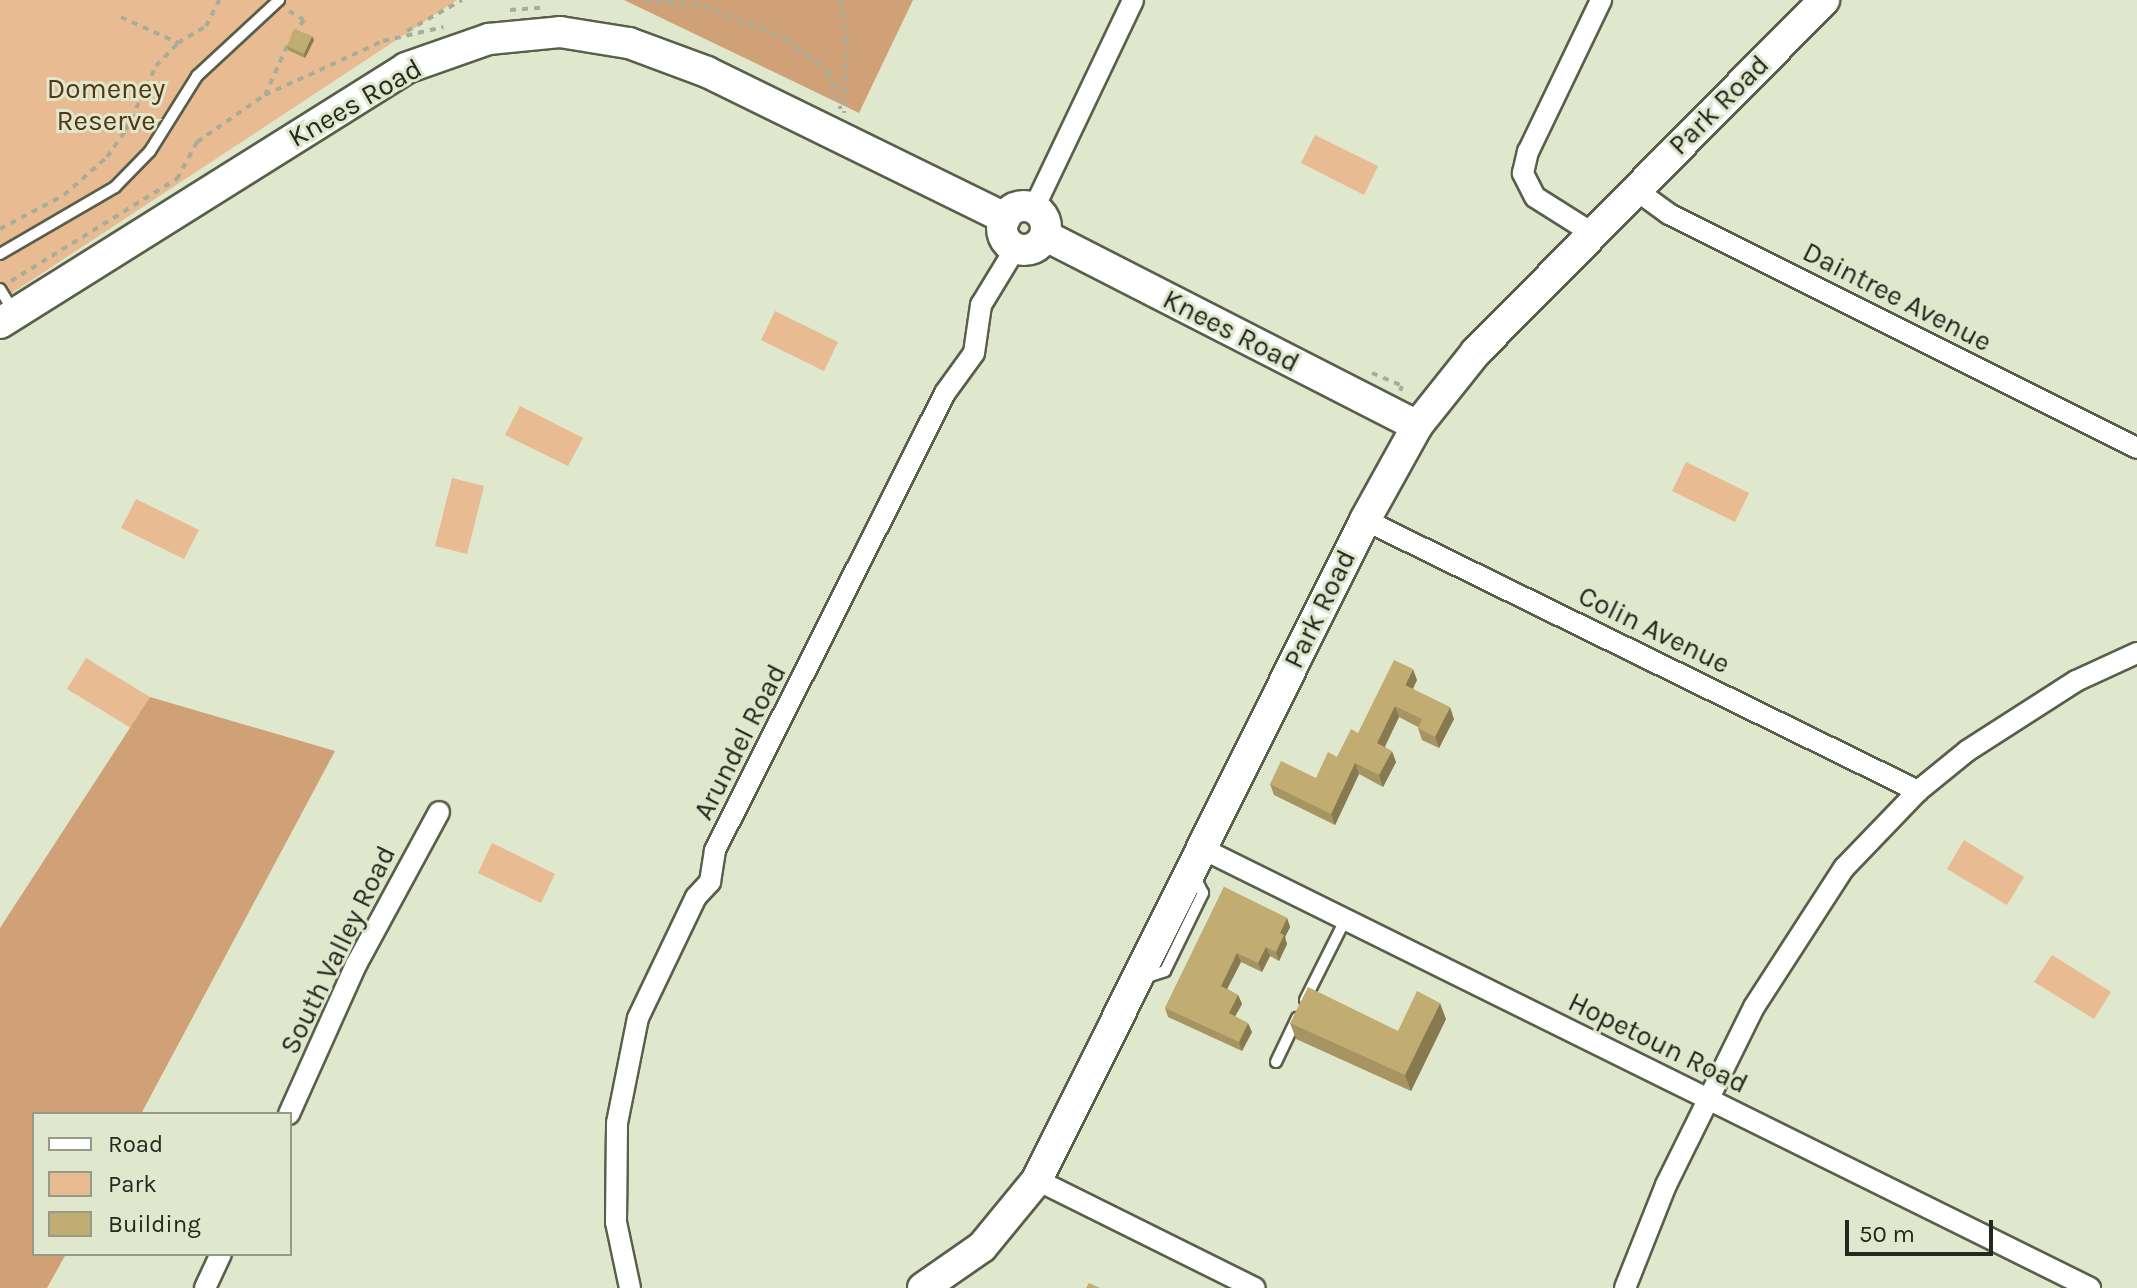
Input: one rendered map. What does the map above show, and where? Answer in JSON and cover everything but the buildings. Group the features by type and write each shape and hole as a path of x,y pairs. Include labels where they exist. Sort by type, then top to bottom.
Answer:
{"street":[{"path":"1034,208 1133,0"},
{"path":"1592,233 1535,197 1523,173 1528,152 1601,0"},
{"name":"Park Road","path":"923,1288 982,1247 1037,1180 1365,520 1417,426 1476,352 1824,0"},
{"name":"Knees Road","path":"4,304 406,68 489,39 560,32 629,43 842,120 1005,218"},
{"name":"Daintree Avenue","path":"1636,190 1669,214 2137,448"},
{"path":"1014,208 1034,208 1046,222 1046,236 1030,250 1015,249 1002,232 1005,218 1014,208"},
{"name":"Knees Road","path":"1046,236 1417,426"},
{"name":"Arundel Road","path":"630,1288 616,1222 617,1123 638,1018 696,897 710,882 715,850 945,393 974,353 981,305 1015,249"},
{"name":"Colin Avenue","path":"1365,520 1918,791"},
{"path":"1625,1288 1649,1224 1754,1007 1809,916 1844,868 1918,791 2018,715 2137,653"},
{"name":"South Valley Road","path":"290,1112 356,965 439,812"},
{"name":"Hopetoun Road","path":"1196,858 1345,920 2090,1288"},
{"path":"1037,1180 1255,1288"},
{"path":"205,1288 220,1256"}],"lane":[{"path":"0,254 115,187 150,151 197,76 278,1"},
{"path":"1276,1062 1345,920"}],"path":[{"path":"0,229 64,195 107,157 126,130 151,73 178,43 206,26 219,0"},
{"path":"407,31 462,0"},
{"path":"644,0 704,6 787,39 828,72 842,120"},
{"path":"840,0 847,39 842,120"},
{"path":"265,95 304,20 278,1"},
{"path":"498,13 527,6 557,10"},
{"path":"121,17 178,43"},
{"path":"4,304 177,179 197,142 265,95 383,41 455,24"},
{"path":"1362,369 1402,386 1389,411"}],"green space":[{"name":"Domeney Reserve","path":"0,0 457,0 0,301"},
{"path":"1315,135 1378,166 1364,195 1301,163"},
{"path":"775,311 838,342 824,371 761,340"},
{"path":"520,406 583,438 568,466 505,435"},
{"path":"1686,462 1749,493 1735,522 1672,491"},
{"path":"452,478 484,486 467,554 435,546"},
{"path":"136,499 199,530 184,559 121,528"},
{"path":"86,658 150,697 131,728 67,689"},
{"path":"1964,840 2024,877 2007,905 1947,869"},
{"path":"492,843 555,874 541,903 478,873"},
{"path":"2052,955 2111,992 2094,1019 2034,982"}],"shaded area":[{"path":"624,0 913,0 859,113"},
{"path":"150,697 335,751 142,1112 32,1112 32,1256 65,1256 47,1288 0,1288 0,928"}]}
